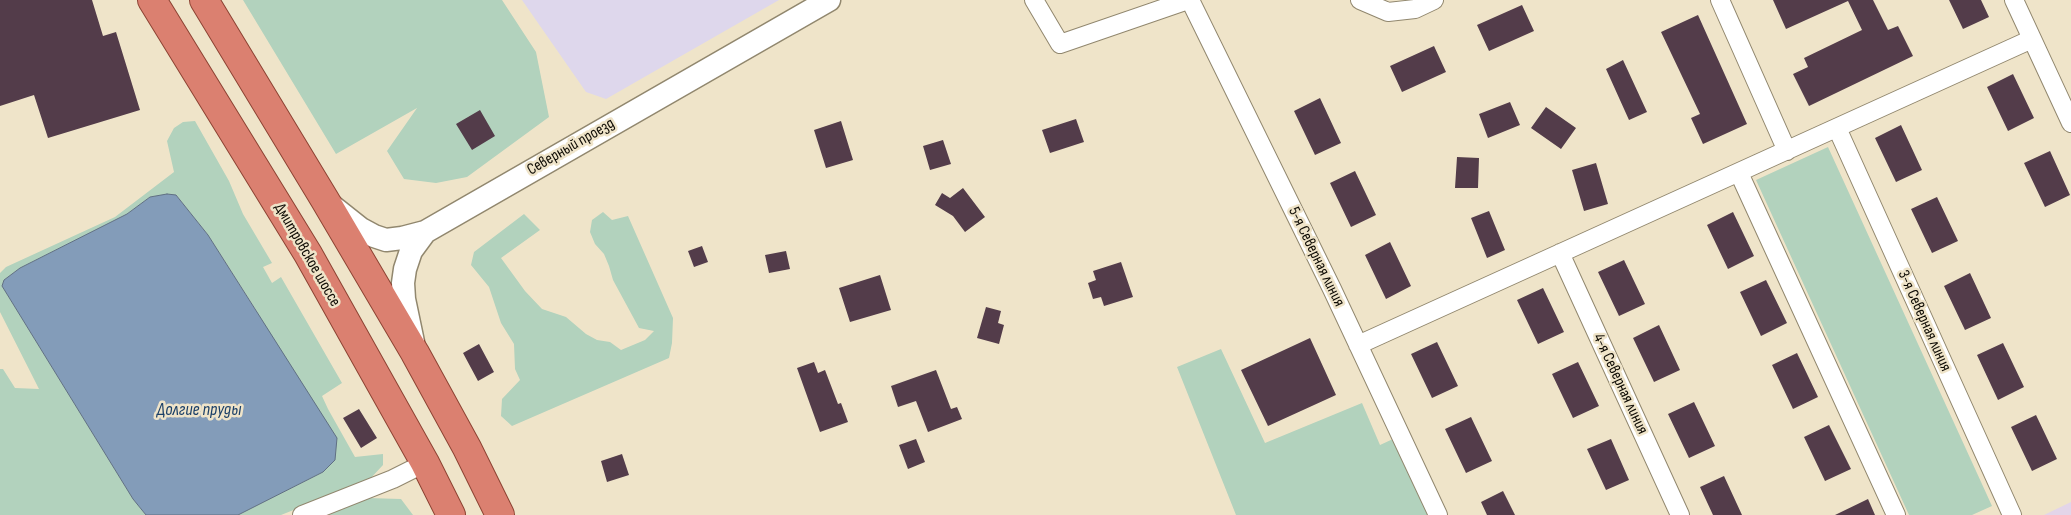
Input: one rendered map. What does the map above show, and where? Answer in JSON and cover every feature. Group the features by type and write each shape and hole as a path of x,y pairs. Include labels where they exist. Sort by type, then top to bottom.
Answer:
{"highway":[{"name":"Дмитровское шоссе","path":"152,0 308,254 425,463 451,515"},
{"path":"204,0 415,353 467,448 500,515"}],"street":[{"name":"Северный проезд","path":"415,353 404,299 403,283 411,251 425,232 829,0"},
{"path":"1034,0 1060,44 1189,0"},
{"name":"5-я Северная линия","path":"1189,0 1358,345 1438,515"},
{"path":"1360,0 1388,12 1416,9 1434,0"},
{"path":"1720,0 1787,151"},
{"path":"2014,0 2071,123"},
{"path":"1358,345 2032,39"},
{"name":"3-я Северная линия","path":"1837,128 2011,515"},
{"path":"1739,173 1896,515"},
{"path":"325,200 361,229 386,240 425,232"},
{"name":"4-я Северная линия","path":"1560,253 1680,515"},
{"path":"302,515 393,479 425,463"}],"shaded area":[{"path":"522,0 779,0 606,99 586,92"},
{"path":"2071,502 2071,515 2044,515"}],"green space":[{"path":"243,0 502,0 536,52 549,117 467,177 436,183 404,179 387,151 417,108 336,154"},
{"path":"195,121 229,181 243,214 272,263 263,267 272,283 281,277 342,383 322,396 328,409 355,457 383,454 383,465 369,480 281,515 238,515 323,472 256,310 208,235 176,195 150,197 127,214 20,268 4,280 2,286 133,499 146,515 0,515 0,369 3,369 15,388 39,389 0,312 0,273 6,267 115,217 174,172 167,141 174,128 183,122"},
{"path":"1828,147 1992,506 1972,515 1909,515 1756,180"},
{"path":"603,212 612,220 628,216 673,318 669,358 512,426 501,416 502,399 520,380 515,369 514,344 501,323 489,287 471,265 474,252 524,214 540,230 501,258 525,291 542,309 566,317 586,334 597,340 610,342 621,350 645,340 654,331 639,328 613,280 604,254 595,244 590,232 592,220"},
{"path":"1221,349 1265,443 1362,403 1380,445 1393,439 1428,515 1236,515 1177,367"},
{"path":"368,498 401,499 413,515 326,515"}],"water":[{"name":"Долгие пруды","path":"167,194 176,195 208,235 337,438 335,460 323,472 238,515 146,515 133,499 2,286 4,280 20,268 127,214 150,197"}],"building":[{"path":"0,0 92,0 103,36 116,32 140,110 48,138 34,95 0,106"},
{"path":"1773,0 1873,0 1888,30 1898,26 1913,56 1809,106 1793,74 1808,67 1804,58 1862,30 1848,1 1786,29"},
{"path":"1949,0 1981,0 1989,17 1963,29"},
{"path":"1522,5 1534,31 1489,51 1477,25"},
{"path":"1698,15 1747,124 1703,144 1691,118 1700,114 1661,32"},
{"path":"1434,46 1446,72 1402,92 1390,66"},
{"path":"1623,60 1647,112 1629,120 1606,69"},
{"path":"2013,74 2034,118 2008,131 1987,87"},
{"path":"1320,98 1341,143 1315,155 1294,111"},
{"path":"1510,102 1520,125 1488,138 1479,114"},
{"path":"1546,107 1576,128 1561,149 1531,128"},
{"path":"480,110 495,136 472,150 456,124"},
{"path":"1076,119 1084,142 1050,153 1042,130"},
{"path":"841,121 853,160 826,168 814,130"},
{"path":"1901,125 1922,170 1896,182 1875,138"},
{"path":"943,140 951,164 930,170 923,146"},
{"path":"2050,151 2070,195 2045,207 2024,163"},
{"path":"1457,157 1479,158 1478,188 1455,188"},
{"path":"1596,163 1608,204 1584,211 1572,170"},
{"path":"1355,171 1376,215 1351,227 1330,183"},
{"path":"963,188 985,217 965,232 953,216 935,205 942,193 950,198"},
{"path":"1937,197 1958,241 1932,253 1911,209"},
{"path":"1489,211 1505,250 1487,258 1471,218"},
{"path":"1733,212 1754,256 1728,269 1707,225"},
{"path":"1390,242 1411,286 1386,299 1365,255"},
{"path":"702,246 708,262 694,267 688,251"},
{"path":"786,251 790,269 769,273 765,255"},
{"path":"1624,260 1645,304 1619,316 1598,272"},
{"path":"1121,262 1133,297 1104,306 1101,297 1093,299 1088,283 1096,280 1093,271"},
{"path":"1970,273 1991,318 1965,330 1944,286"},
{"path":"880,275 891,310 850,322 839,288"},
{"path":"1766,280 1787,323 1761,336 1740,292"},
{"path":"1543,288 1564,332 1538,344 1517,300"},
{"path":"986,307 1001,311 998,323 1004,325 999,344 977,338"},
{"path":"1659,325 1680,370 1654,382 1633,338"},
{"path":"1310,338 1336,395 1268,426 1241,370"},
{"path":"1437,342 1458,386 1432,398 1411,354"},
{"path":"2003,343 2024,387 1998,400 1977,355"},
{"path":"479,344 494,372 478,381 463,353"},
{"path":"1797,353 1818,397 1793,409 1772,365"},
{"path":"814,362 818,373 825,370 838,404 841,403 848,422 820,432 797,368"},
{"path":"1578,362 1599,406 1573,418 1552,374"},
{"path":"936,370 951,409 957,407 962,419 928,432 916,401 898,407 891,386"},
{"path":"1694,402 1715,446 1689,458 1668,414"},
{"path":"359,409 377,438 361,448 343,418"},
{"path":"2036,415 2057,459 2032,471 2011,427"},
{"path":"1471,417 1492,461 1466,473 1445,429"},
{"path":"1829,425 1851,469 1825,481 1804,437"},
{"path":"916,439 925,462 908,469 899,445"},
{"path":"1611,439 1629,480 1606,490 1587,449"},
{"path":"622,454 629,475 607,482 601,461"},
{"path":"1724,476 1742,515 1713,515 1700,487"},
{"path":"1503,491 1515,515 1487,515 1481,502"},
{"path":"1868,499 1875,515 1835,515"}]}
